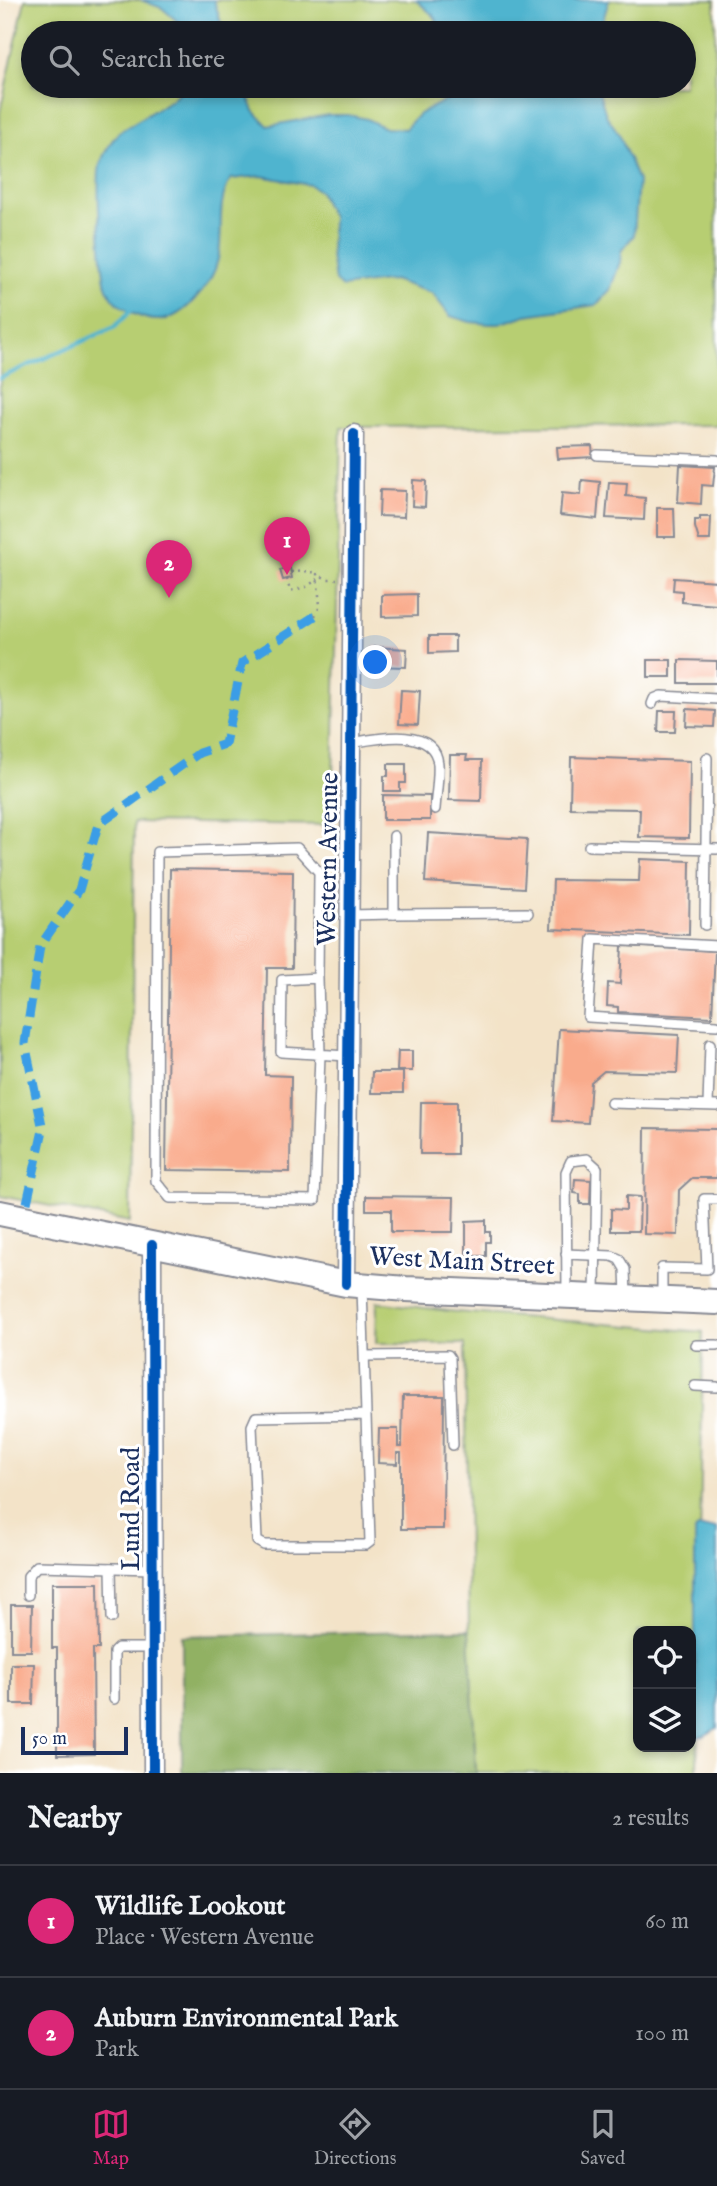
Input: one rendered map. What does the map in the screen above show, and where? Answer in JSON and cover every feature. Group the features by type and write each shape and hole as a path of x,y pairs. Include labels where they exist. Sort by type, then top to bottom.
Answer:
{"main road":[{"name":"West Main Street","path":"1,1218 354,1284 717,1302"}],"street":[{"name":"Western Avenue","path":"354,434 348,1056 354,1284"},
{"name":"Lund Road","path":"150,1772 153,1648 152,1245"}],"lane":[{"path":"597,455 717,460"},
{"path":"652,704 654,699 661,696 717,699"},
{"path":"351,743 386,736 424,743 434,752 438,762 435,809"},
{"path":"705,925 712,849 707,758"},
{"path":"394,836 394,914"},
{"path":"589,846 712,849"},
{"path":"297,848 319,872 320,1054 315,1200 170,1198 156,1181 157,852 297,848"},
{"path":"349,915 528,913"},
{"path":"717,946 593,939 589,1017 717,1025"},
{"path":"318,978 282,980 281,1052 348,1056"},
{"path":"611,1103 713,1106 710,1044"},
{"path":"567,1296 566,1172 571,1161 578,1158 587,1159 597,1168 594,1297"},
{"path":"662,1300 662,1268 707,1269 705,1199 717,1199"},
{"path":"566,1254 612,1256 622,1262 626,1298"},
{"path":"354,1284 365,1356 370,1542 366,1545 264,1545 257,1541 252,1426 256,1417 366,1415"},
{"path":"696,1345 717,1345"},
{"path":"365,1356 448,1355 453,1445"},
{"path":"695,1386 717,1387"},
{"path":"28,1595 28,1576 37,1566 153,1569"},
{"path":"111,1568 112,1618"},
{"path":"114,1699 114,1652 118,1648 153,1648"}],"path":[{"path":"291,572 310,571 327,579 351,578"},
{"path":"287,579 290,591 306,587 318,577"},
{"path":"315,616 320,606 318,577"}],"green space":[{"path":"25,0 715,0 717,425 341,427 332,825 134,822 130,1222 0,1196 0,112"},
{"path":"377,1302 457,1312 703,1332 697,1773 476,1773 469,1630 465,1344 376,1343"},
{"path":"469,1630 476,1773 182,1773 182,1636"}],"water":[{"path":"141,0 214,0 220,21 177,21 162,8"},
{"path":"416,0 609,0 603,21 437,21"},
{"path":"249,98 254,111 268,126 328,115 348,115 367,119 385,128 405,129 419,114 450,98 601,98 606,115 619,134 638,181 634,235 621,251 610,290 596,305 526,315 499,324 470,322 450,316 432,293 393,280 342,287 335,281 331,256 332,217 319,191 310,185 261,176 231,179 222,206 217,264 210,279 199,295 182,311 170,318 152,320 133,314 117,302 107,288 100,227 99,174 108,147 119,132 171,100"},
{"path":"698,1528 717,1528 717,1728 704,1736 696,1737 696,1626 695,1531"}],"building":[{"path":"592,446 593,457 558,459 557,447"},
{"path":"680,465 715,467 713,486 702,485 701,504 678,502"},
{"path":"413,480 426,481 425,507 412,506"},
{"path":"582,480 600,482 597,519 560,515 562,493 581,495"},
{"path":"609,482 627,483 626,496 645,498 644,520 606,518"},
{"path":"380,490 405,491 404,517 379,516"},
{"path":"657,508 674,508 675,537 657,537"},
{"path":"700,517 711,517 710,540 699,540 695,520 700,520"},
{"path":"290,568 292,578 283,580 280,570"},
{"path":"674,578 717,581 717,605 682,602 682,591 673,590"},
{"path":"417,594 417,616 382,617 382,595"},
{"path":"429,636 455,636 455,652 429,653"},
{"path":"374,647 407,649 406,667 373,666"},
{"path":"648,660 671,660 671,677 648,677"},
{"path":"679,660 717,661 717,683 679,683"},
{"path":"401,690 420,691 418,725 399,724"},
{"path":"687,709 715,711 714,727 686,726"},
{"path":"659,711 676,711 675,732 658,732"},
{"path":"450,755 467,755 466,760 482,760 481,801 449,800"},
{"path":"571,757 690,761 689,838 639,837 640,809 570,808"},
{"path":"388,764 406,764 406,783 400,783 400,791 384,791 384,776 388,776"},
{"path":"383,795 430,796 430,820 383,820"},
{"path":"428,833 527,839 524,888 425,882"},
{"path":"640,859 690,861 689,935 551,929 553,880 639,881"},
{"path":"170,869 293,871 292,968 267,968 265,1075 291,1076 290,1172 166,1170"},
{"path":"622,946 715,951 712,1017 618,1012 618,1007 607,1006 608,983 620,984"},
{"path":"559,1029 679,1035 677,1073 604,1071 591,1082 588,1123 553,1121"},
{"path":"398,1051 412,1051 412,1071 397,1071"},
{"path":"372,1072 403,1072 403,1093 371,1093"},
{"path":"421,1102 457,1102 457,1154 420,1154"},
{"path":"645,1128 717,1129 717,1178 692,1178 679,1190 678,1235 644,1234"},
{"path":"575,1179 591,1180 590,1204 580,1204 580,1194 574,1193"},
{"path":"366,1196 454,1197 453,1232 391,1232 391,1210 366,1210"},
{"path":"626,1196 640,1197 639,1231 611,1231 611,1209 626,1210"},
{"path":"486,1220 486,1232 490,1232 490,1242 486,1242 486,1256 466,1256 466,1221"},
{"path":"403,1396 444,1396 443,1529 401,1529 401,1453 397,1453 397,1464 378,1463 379,1429 398,1429 398,1447 402,1447"},
{"path":"52,1583 98,1583 99,1649 93,1649 94,1754 57,1755 57,1648 52,1648"},
{"path":"11,1605 32,1605 31,1651 11,1651"},
{"path":"11,1664 34,1664 33,1704 11,1704"}],"waterway":[{"path":"0,378 115,327 134,307"}],"marked path":[{"path":"27,1203 43,1130 25,1043 40,946 79,890 98,825 199,753 225,744 242,663 315,616"}],"cycle path":[{"path":"346,1284 354,434"},
{"path":"152,1245 153,1773"}],"place":[{"name":"Wildlife Lookout","path":"287,575"},
{"name":"Auburn Environmental Park","path":"169,598"}]}
